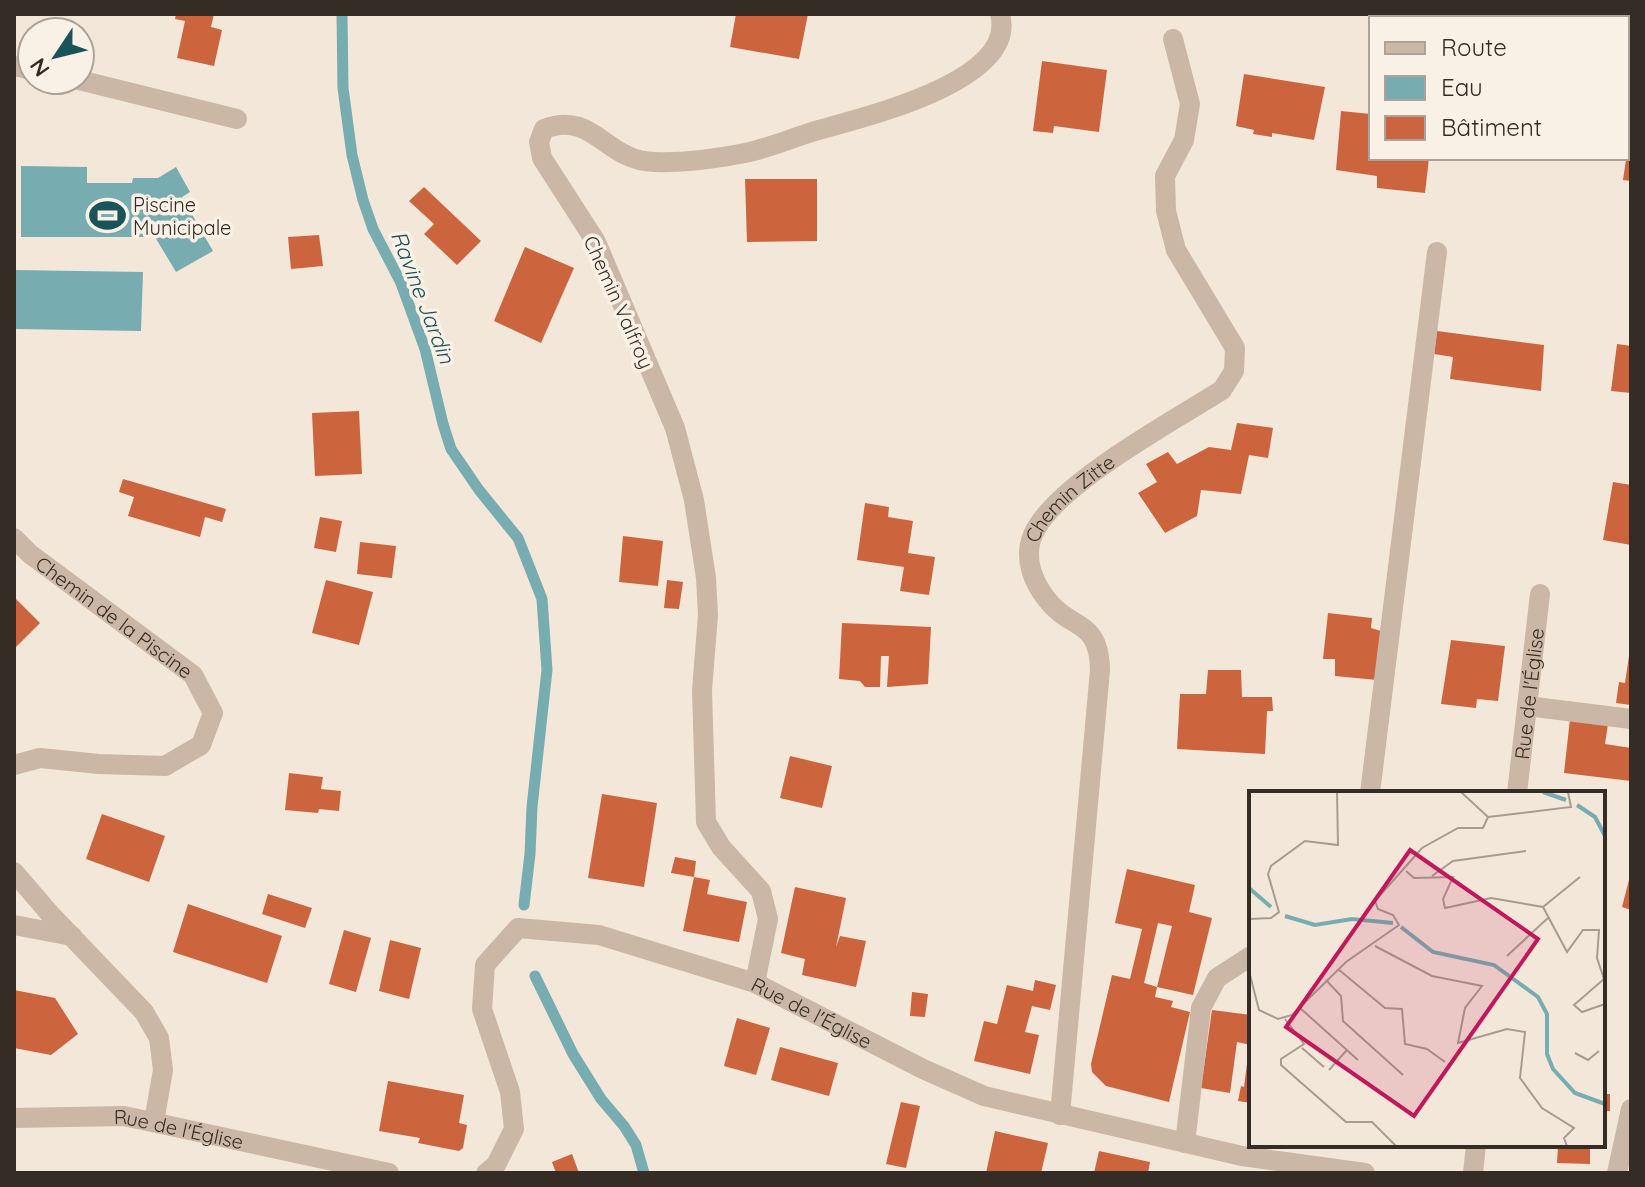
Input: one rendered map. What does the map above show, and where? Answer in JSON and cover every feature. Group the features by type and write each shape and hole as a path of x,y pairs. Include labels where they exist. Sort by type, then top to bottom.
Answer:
{"street":[{"name":"Chemin Valfroy","path":"755,983 768,919 761,891 721,847 706,822 702,690 708,615 706,578 694,500 675,428 596,242 542,158 539,142 544,129 557,124 575,124 620,154 650,162 689,162 747,153 907,105 952,83 978,65 998,43 1003,24 1000,14"},
{"name":"Chemin Zitte","path":"1060,1115 1100,670 1099,651 1091,633 1046,599 1030,571 1030,541 1044,514 1078,483 1222,390 1234,371 1235,348 1176,250 1166,211 1165,176 1184,140 1190,104 1173,39"},
{"path":"96,84 237,119"},
{"path":"1370,791 1437,252"},
{"name":"Chemin de la Piscine","path":"14,538 30,554 193,675 213,713 201,745 165,766 40,758 14,765"},
{"name":"Rue de l'Église","path":"1517,791 1540,594"},
{"path":"1527,706 1631,719"},
{"path":"14,872 144,1012 159,1038 163,1070 154,1122"},
{"path":"14,925 72,936"},
{"name":"Rue de l'Église","path":"486,1173 496,1165 514,1129 510,1092 482,1009 485,965 518,928 599,935 755,983 984,1096 1185,1143 1281,1162 1365,1173"},
{"path":"1185,1143 1201,1008 1217,978 1249,957"},
{"path":"1617,1173 1631,1109"},
{"name":"Rue de l'Église","path":"14,1118 124,1116 389,1173"},
{"path":"1473,1173 1476,1147"}],"water":[{"name":"Piscine Municipale","path":"21,166 87,167 87,183 132,183 133,178 158,178 176,167 190,192 182,197 213,251 176,272 155,237 21,237"},
{"path":"14,270 143,272 141,331 14,329"}],"building":[{"path":"176,14 214,14 211,27 222,30 214,66 177,58 185,21 175,19"},
{"path":"736,14 808,14 799,59 730,47"},
{"path":"1554,14 1625,14 1624,16"},
{"path":"1042,61 1107,70 1099,132 1054,126 1053,133 1033,131"},
{"path":"1244,74 1325,87 1314,140 1272,133 1272,137 1253,134 1254,130 1236,126"},
{"path":"1341,111 1369,114 1369,160 1429,160 1425,193 1377,188 1377,176 1336,170"},
{"path":"1631,154 1631,181 1623,180 1626,160"},
{"path":"745,179 817,179 817,241 747,242"},
{"path":"424,187 481,241 457,265 424,234 434,224 409,201"},
{"path":"319,235 323,266 291,269 288,237"},
{"path":"525,247 574,268 541,343 494,321"},
{"path":"1437,331 1544,345 1541,391 1450,379 1453,357 1434,354"},
{"path":"1617,344 1631,346 1631,393 1611,391"},
{"path":"359,411 362,474 315,476 312,413"},
{"path":"1237,423 1273,428 1268,458 1249,455 1241,494 1201,490 1197,516 1165,533 1138,493 1157,482 1146,464 1168,452 1177,464 1209,447 1231,450"},
{"path":"123,479 226,509 222,522 205,517 200,537 128,516 134,497 119,492"},
{"path":"1613,482 1631,485 1631,545 1603,540"},
{"path":"865,503 889,507 888,517 913,521 908,553 935,557 929,595 900,591 904,567 857,560"},
{"path":"320,517 342,521 336,552 314,548"},
{"path":"623,536 663,541 658,586 619,582"},
{"path":"360,542 396,546 392,578 357,574"},
{"path":"326,580 373,592 359,645 312,633"},
{"path":"667,580 683,582 679,609 664,608"},
{"path":"14,597 40,623 14,649"},
{"path":"1328,613 1372,618 1371,628 1381,631 1377,680 1335,676 1335,659 1323,659"},
{"path":"842,623 931,627 928,684 887,687 889,656 881,656 880,687 865,687 860,681 839,679"},
{"path":"1451,640 1505,646 1498,701 1477,699 1476,708 1441,704"},
{"path":"1629,656 1631,705 1616,703 1619,682 1625,683"},
{"path":"1208,670 1241,670 1242,697 1272,697 1273,711 1267,711 1265,754 1177,749 1180,694 1206,694"},
{"path":"1570,719 1608,724 1605,744 1631,748 1631,781 1564,773"},
{"path":"790,756 832,766 822,808 780,798"},
{"path":"289,773 323,777 321,789 341,791 339,811 285,810"},
{"path":"602,794 657,803 644,887 588,878"},
{"path":"102,814 165,836 149,882 86,859"},
{"path":"675,857 696,861 694,877 671,873"},
{"path":"1127,869 1195,885 1189,912 1212,918 1193,995 1157,987 1155,997 1173,1001 1171,1007 1190,1012 1169,1102 1106,1086 1092,1072 1091,1064 1112,975 1130,979 1142,929 1115,923","holes":["1158,923 1172,926 1157,987 1144,983"]},
{"path":"1631,876 1631,910 1622,907"},
{"path":"694,877 710,880 707,894 747,902 739,942 683,931"},
{"path":"795,887 846,898 836,947 840,936 866,941 856,987 802,975 805,959 781,953"},
{"path":"268,894 312,908 305,928 262,914"},
{"path":"188,904 282,936 267,983 173,952"},
{"path":"344,930 371,938 356,992 329,984"},
{"path":"390,940 421,948 409,999 379,991"},
{"path":"1035,980 1056,985 1050,1010 1032,1006 1025,1032 1039,1035 1030,1074 974,1061 984,1021 997,1024 1007,985 1033,991"},
{"path":"14,990 55,998 78,1034 51,1055 14,1048"},
{"path":"912,992 928,994 925,1017 910,1016"},
{"path":"1212,1010 1249,1015 1249,1045 1237,1042 1230,1093 1201,1088"},
{"path":"737,1018 770,1028 756,1075 724,1066"},
{"path":"780,1047 838,1063 829,1096 771,1080"},
{"path":"1249,1048 1249,1103 1238,1101 1241,1086 1244,1087"},
{"path":"388,1081 464,1095 459,1123 467,1125 463,1148 459,1151 418,1143 420,1138 379,1131"},
{"path":"1605,1094 1610,1094 1610,1111 1605,1111"},
{"path":"901,1102 920,1106 906,1168 886,1164"},
{"path":"995,1131 1048,1143 1041,1173 986,1173"},
{"path":"1558,1147 1590,1147 1590,1164 1557,1163"},
{"path":"1099,1151 1150,1162 1148,1173 1094,1173"},
{"path":"572,1154 579,1173 556,1173 552,1162"}],"waterway":[{"name":"Ravine Jardin","path":"342,14 343,88 352,155 363,200 373,229 401,283 425,349 451,449 518,538 542,599 547,670 524,905"},
{"name":"Ravine Jardin","path":"535,976 573,1054 601,1099 636,1145 644,1173"}],"place":[{"name":"Piscine Municipale","path":"107,216"}]}
